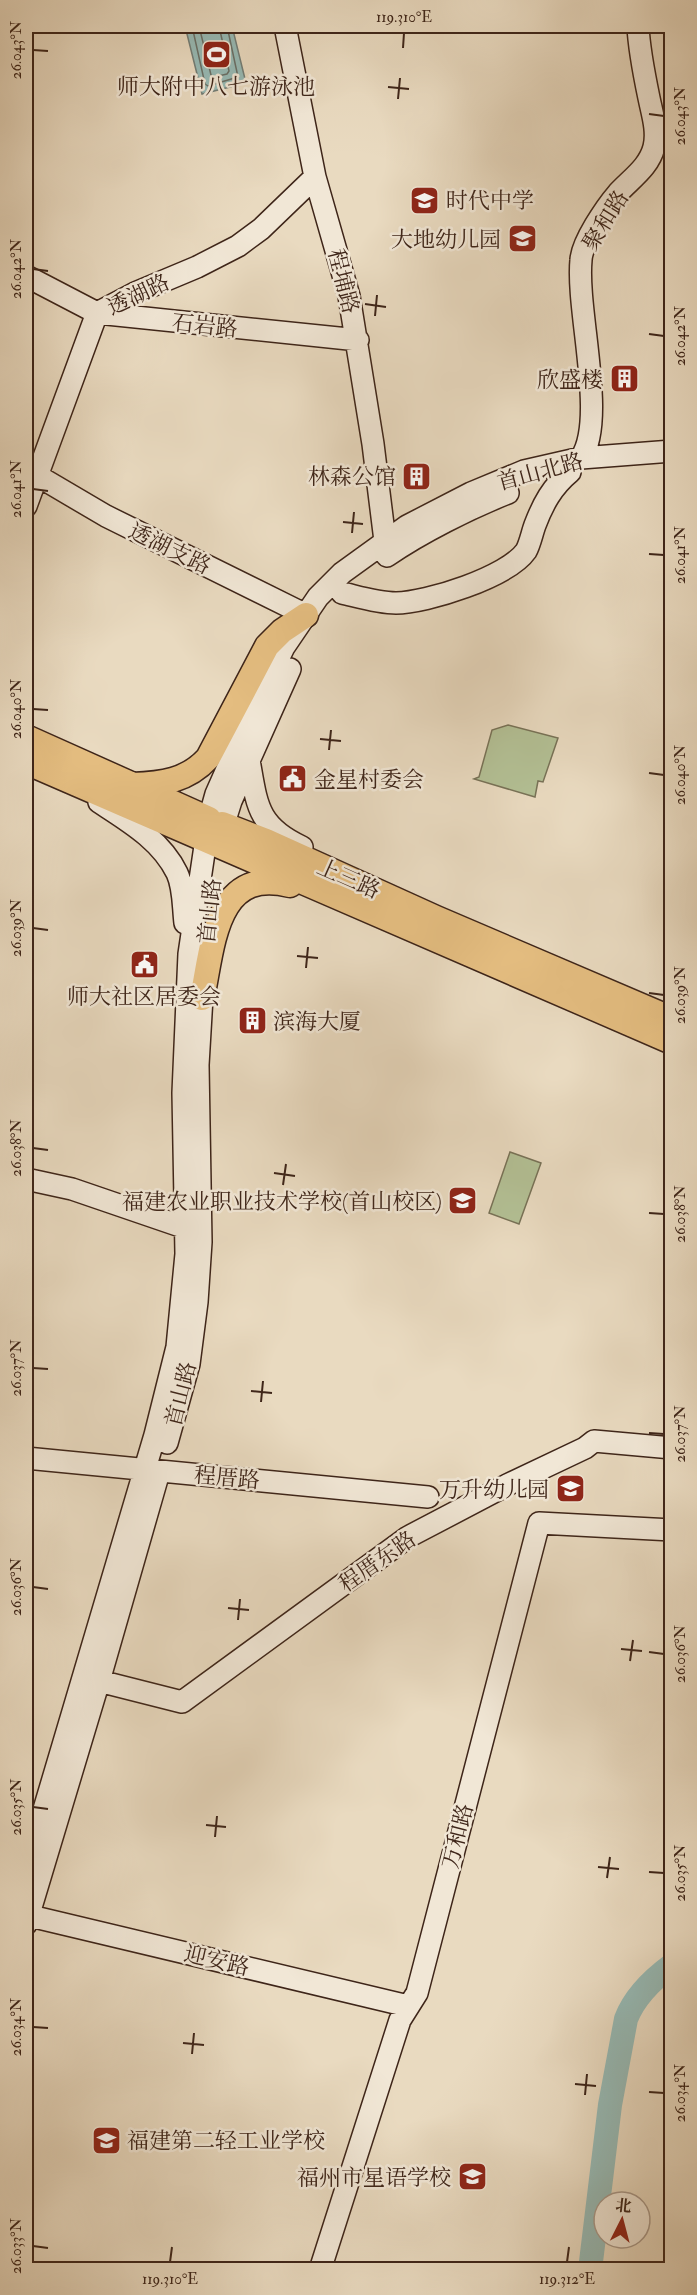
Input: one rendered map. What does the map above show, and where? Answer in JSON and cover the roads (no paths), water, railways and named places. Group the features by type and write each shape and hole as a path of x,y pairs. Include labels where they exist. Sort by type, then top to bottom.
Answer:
{"main road":[{"path":"132,785 179,779 200,767 208,758 267,646 306,615"},
{"name":"上三路","path":"26,737 132,785 327,894 672,1042"},
{"name":"上三路","path":"26,762 66,781 378,890 436,918 672,1019"},
{"path":"202,998 217,925 224,909 233,897 255,884 271,882 327,894"}],"street":[{"name":"程埔路","path":"285,26 315,177 350,296 385,541"},
{"name":"聚和路","path":"575,465 589,443 592,416 581,293 582,253 612,201 642,170 655,146 654,123 643,71 638,26"},
{"name":"透湖路","path":"26,506 97,313 238,246 261,229 315,177"},
{"name":"石岩路","path":"26,276 97,313 358,340"},
{"name":"首山北路","path":"213,832 297,655 321,616 353,581 401,546 466,512 575,465 616,454 672,451"},
{"name":"首山北路","path":"213,832 216,794 256,704 284,648 328,586 385,541 444,507 501,480 551,464 575,465"},
{"path":"342,593 382,602 418,601 442,595 486,578 510,565 525,551 547,498 575,465"},
{"name":"透湖支路","path":"38,476 127,527 306,615"},
{"path":"249,760 256,798 267,823 283,838 359,873 378,890"},
{"path":"66,781 132,824 155,843 166,856 177,873 180,885 189,954"},
{"name":"首山路","path":"26,1918 99,1681 151,1471 155,1435 177,1347 186,1228 183,1103 189,954 213,832"},
{"name":"首山路","path":"26,1870 151,1471 189,1364 197,1302 201,1242 198,1065 213,832"},
{"path":"26,1179 72,1189 186,1228"},
{"name":"程厝东路","path":"99,1681 182,1702 423,1528 585,1448 594,1441 672,1448"},
{"name":"程厝路","path":"26,1458 428,1497"},
{"name":"万和路","path":"320,2270 400,2020 417,1993 539,1523 672,1530"},
{"name":"迎安路","path":"26,1918 408,2006"}],"water":[{"name":"师大附中八七游泳池","path":"185,26 232,26 246,83 202,94"}],"waterway":[{"path":"590,2270 610,2105 626,2019 645,1989 672,1965"}],"place":[{"name":"师大附中八七游泳池","path":"216,54"},
{"name":"时代中学","path":"425,200"},
{"name":"大地幼儿园","path":"522,239"},
{"name":"欣盛楼","path":"624,379"},
{"name":"林森公馆","path":"417,476"},
{"name":"金星村委会","path":"293,779"},
{"name":"师大社区居委会","path":"144,964"},
{"name":"滨海大厦","path":"252,1021"},
{"name":"福建农业职业技术学校(首山校区)","path":"463,1201"},
{"name":"万升幼儿园","path":"570,1489"},
{"name":"福建第二轻工业学校","path":"106,2140"},
{"name":"福州市星语学校","path":"472,2177"}]}
